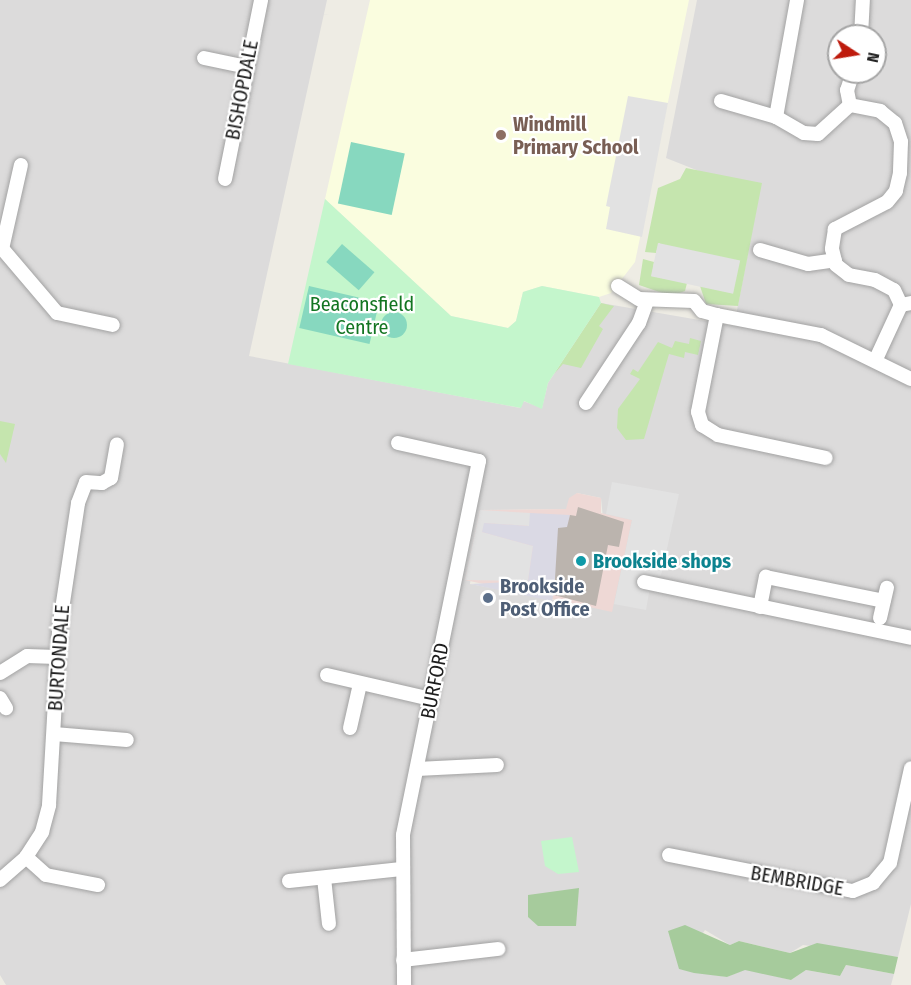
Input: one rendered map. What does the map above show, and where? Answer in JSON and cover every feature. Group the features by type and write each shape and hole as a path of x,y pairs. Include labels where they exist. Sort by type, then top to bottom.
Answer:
{"street":[{"name":"BISHOPDALE","path":"225,179 261,0"},
{"path":"776,117 797,0"},
{"path":"861,24 862,0"},
{"path":"204,58 247,67"},
{"path":"850,84 850,105"},
{"path":"721,101 776,117 804,133 818,134 850,105"},
{"path":"850,105 880,111 895,123 901,142 900,173 896,191 887,202 835,229 835,260 849,275 894,290 906,304 876,359"},
{"path":"21,165 1,248 57,313 113,326"},
{"path":"760,250 808,264 835,260"},
{"path":"618,286 632,297 646,301 694,301 702,311 821,335 876,359 911,379"},
{"path":"586,403 639,323 646,301"},
{"path":"717,315 698,412 702,425 718,435 826,458"},
{"name":"BURFORD","path":"398,443 479,461 417,769 401,869 404,985"},
{"name":"BURTONDALE","path":"0,880 26,857 42,832 49,805 57,657 82,486 111,478 117,445"},
{"path":"760,607 766,577 885,594 880,618"},
{"path":"644,582 911,638"},
{"path":"0,674 27,656 57,657"},
{"path":"327,675 431,699"},
{"path":"350,728 360,684"},
{"path":"54,734 128,740"},
{"path":"417,769 497,765"},
{"name":"BEMBRIDGE","path":"669,855 853,891 873,883 890,863 911,768"},
{"path":"26,857 46,875 98,885"},
{"path":"289,881 401,869"},
{"path":"324,878 329,924"},
{"path":"403,960 498,949"}],"shaded area":[{"path":"0,0 327,0 249,356 520,408 523,401 542,408 548,383 601,303 734,326 761,184 709,175 666,158 697,0 911,0 911,904 898,957 803,945 790,953 739,941 730,945 705,930 679,969 727,977 745,969 791,980 806,970 840,976 846,965 894,974 891,985 6,985 0,975","holes":["577,493 601,498 612,611 470,584 480,510 567,509"]},
{"name":"Windmill Primary School","path":"370,0 689,0 635,262 611,293 599,297 542,286 523,292 516,321 508,328 451,316 325,199"},
{"path":"628,96 668,103 642,237 606,229 610,207 606,206"},
{"path":"658,243 740,260 733,294 651,276"},
{"path":"612,482 679,494 661,576 652,575 646,610 614,604 632,520 606,514"},
{"path":"577,493 601,498 601,513 632,520 612,612 465,580 480,510 566,509 569,498"},
{"path":"480,510 530,513 530,526 485,523 482,532 533,546 528,581 465,580"},
{"path":"530,513 570,515 552,601 470,584 528,581 533,546 482,532 484,523 529,526"}],"green space":[{"path":"351,142 405,153 392,215 338,204"},
{"path":"686,168 762,183 738,306 706,304 700,286 733,293 659,243 656,253 645,252 658,188 680,179"},
{"name":"Beaconsfield Centre","path":"325,199 451,316 508,328 516,321 523,292 542,286 599,297 601,303 548,383 542,409 524,401 521,408 288,364"},
{"path":"342,244 374,272 359,290 326,262"},
{"path":"643,259 654,262 652,276 687,283 685,291 671,296 639,285"},
{"path":"309,286 379,302 369,344 299,328"},
{"path":"601,303 614,306 599,326 603,329 581,368 563,364 554,374"},
{"path":"394,312 403,316 407,325 403,334 394,338 385,334 381,325 385,316"},
{"path":"690,338 701,341 698,355 685,352 684,358 669,354 644,439 626,440 617,428 618,409 640,379 630,374 633,369 638,372 658,342 672,348 675,341 689,344"},
{"path":"0,421 15,424 6,463 0,454"},
{"path":"572,837 579,872 558,874 545,866 541,841"},
{"path":"579,888 576,926 538,926 528,917 528,895"},
{"path":"685,925 730,945 739,941 790,953 817,943 898,957 894,974 846,965 840,976 806,970 791,980 745,970 727,977 694,973 679,969 668,931"}],"building":[{"name":"Brookside shops","path":"578,507 624,522 619,547 608,545 596,606 554,595 558,528 567,527 570,515 576,516"}],"place":[{"name":"Windmill Primary School","path":"501,135"},
{"name":"Brookside shops","path":"581,561"},
{"name":"Brookside Post Office","path":"488,598"}]}
